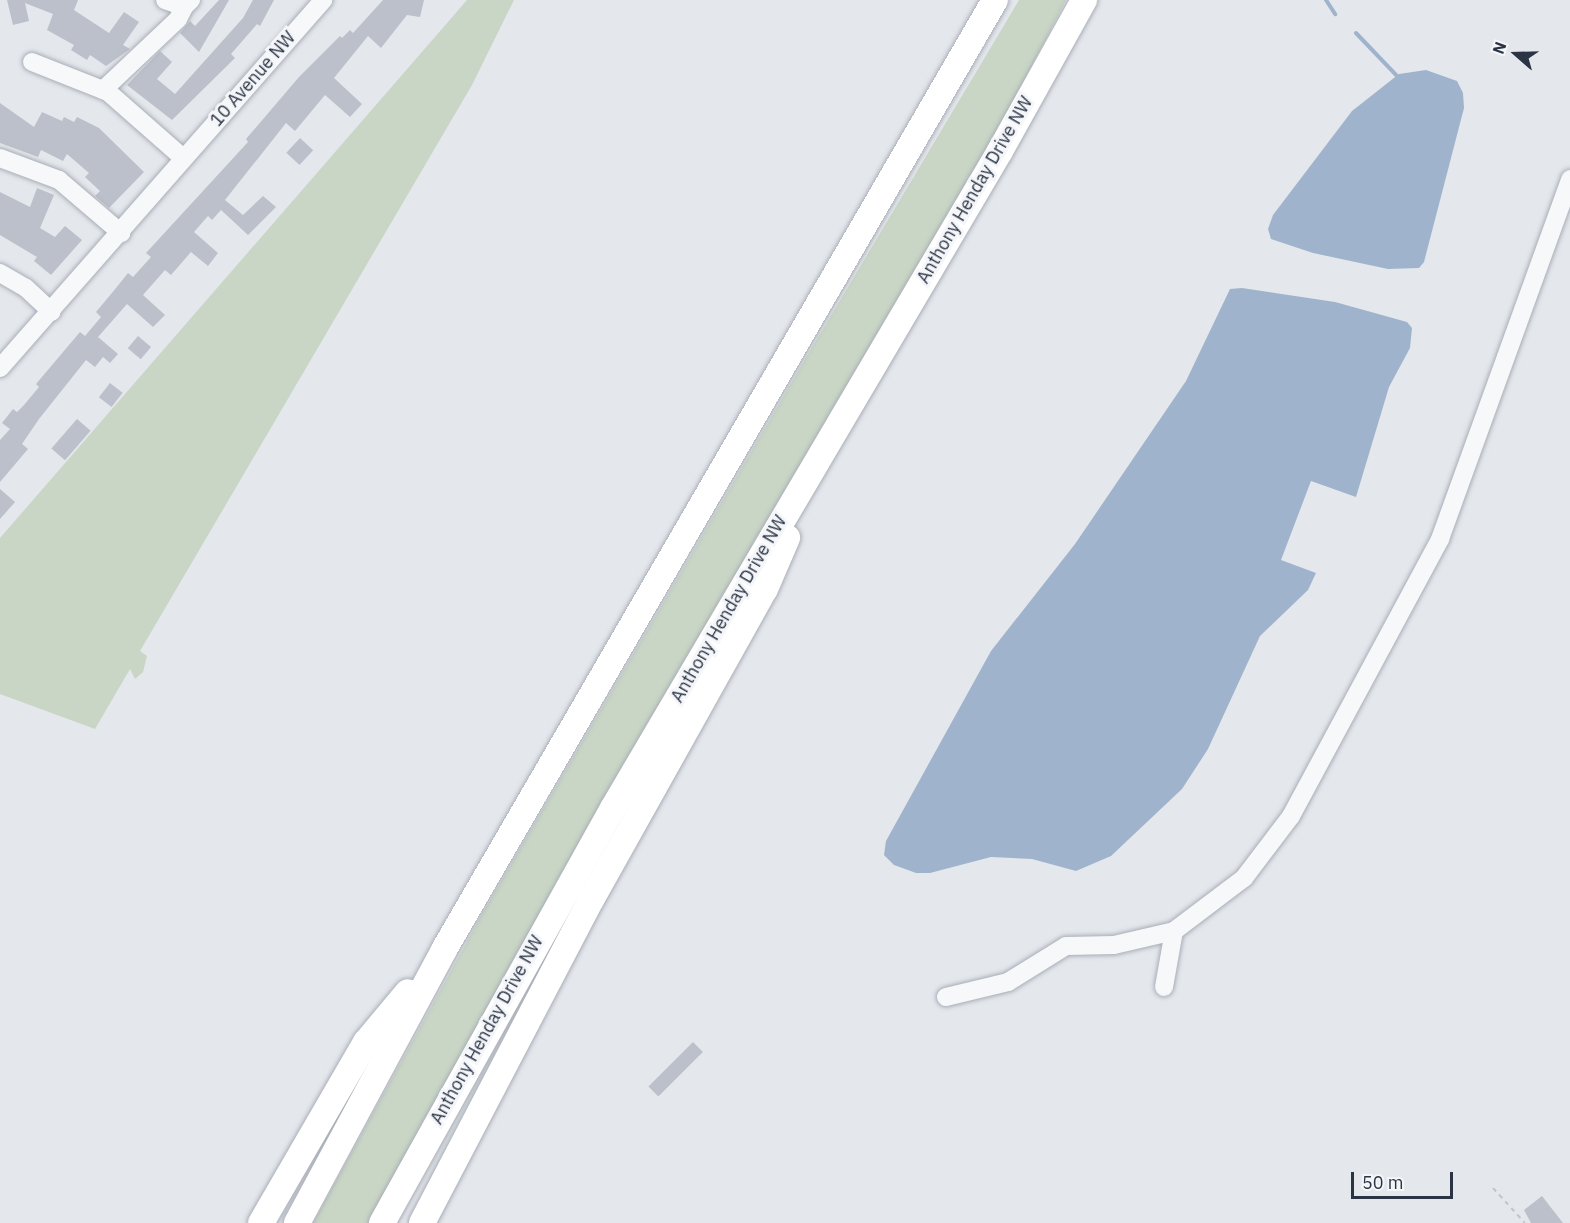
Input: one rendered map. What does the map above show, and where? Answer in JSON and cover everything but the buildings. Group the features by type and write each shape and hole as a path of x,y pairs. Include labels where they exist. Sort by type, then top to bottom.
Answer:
{"highway":[{"path":"297,1223 445,948 995,0"},
{"name":"Anthony Henday Drive NW","path":"382,1223 522,966 1084,0"},
{"path":"422,1223 591,900 765,589 828,441"},
{"path":"261,1223 366,1042 445,948"}],"street":[{"path":"103,90 178,19 188,4 165,0"},
{"name":"10 Avenue NW","path":"0,368 52,312 183,158 323,0"},
{"path":"32,62 103,90 183,158"},
{"path":"0,158 59,180 121,233"},
{"path":"946,997 1008,982 1066,945 1114,945 1174,931 1244,878 1291,816 1440,539 1570,179"},
{"path":"0,273 26,288 52,312"},
{"path":"1164,987 1174,931"}],"path":[{"path":"1493,1188 1525,1223"}],"green space":[{"path":"467,0 514,0 472,85 140,651 147,656 143,672 135,679 130,669 95,729 0,694 0,538"},
{"path":"1019,0 1066,0 980,167 370,1223 313,1223 481,916 804,361"}],"water":[{"path":"1426,70 1457,81 1463,93 1464,108 1424,262 1419,268 1388,269 1313,253 1271,239 1268,229 1273,215 1352,111 1399,74"},
{"path":"1242,288 1335,302 1407,322 1412,328 1410,348 1389,387 1356,497 1311,481 1281,560 1316,573 1308,590 1260,636 1208,749 1182,789 1111,856 1076,871 1032,859 991,857 930,873 916,873 894,865 884,855 886,841 991,651 1075,544 1186,381 1230,289"}],"waterway":[{"path":"1326,0 1335,14"},
{"path":"1356,33 1397,76"}]}
